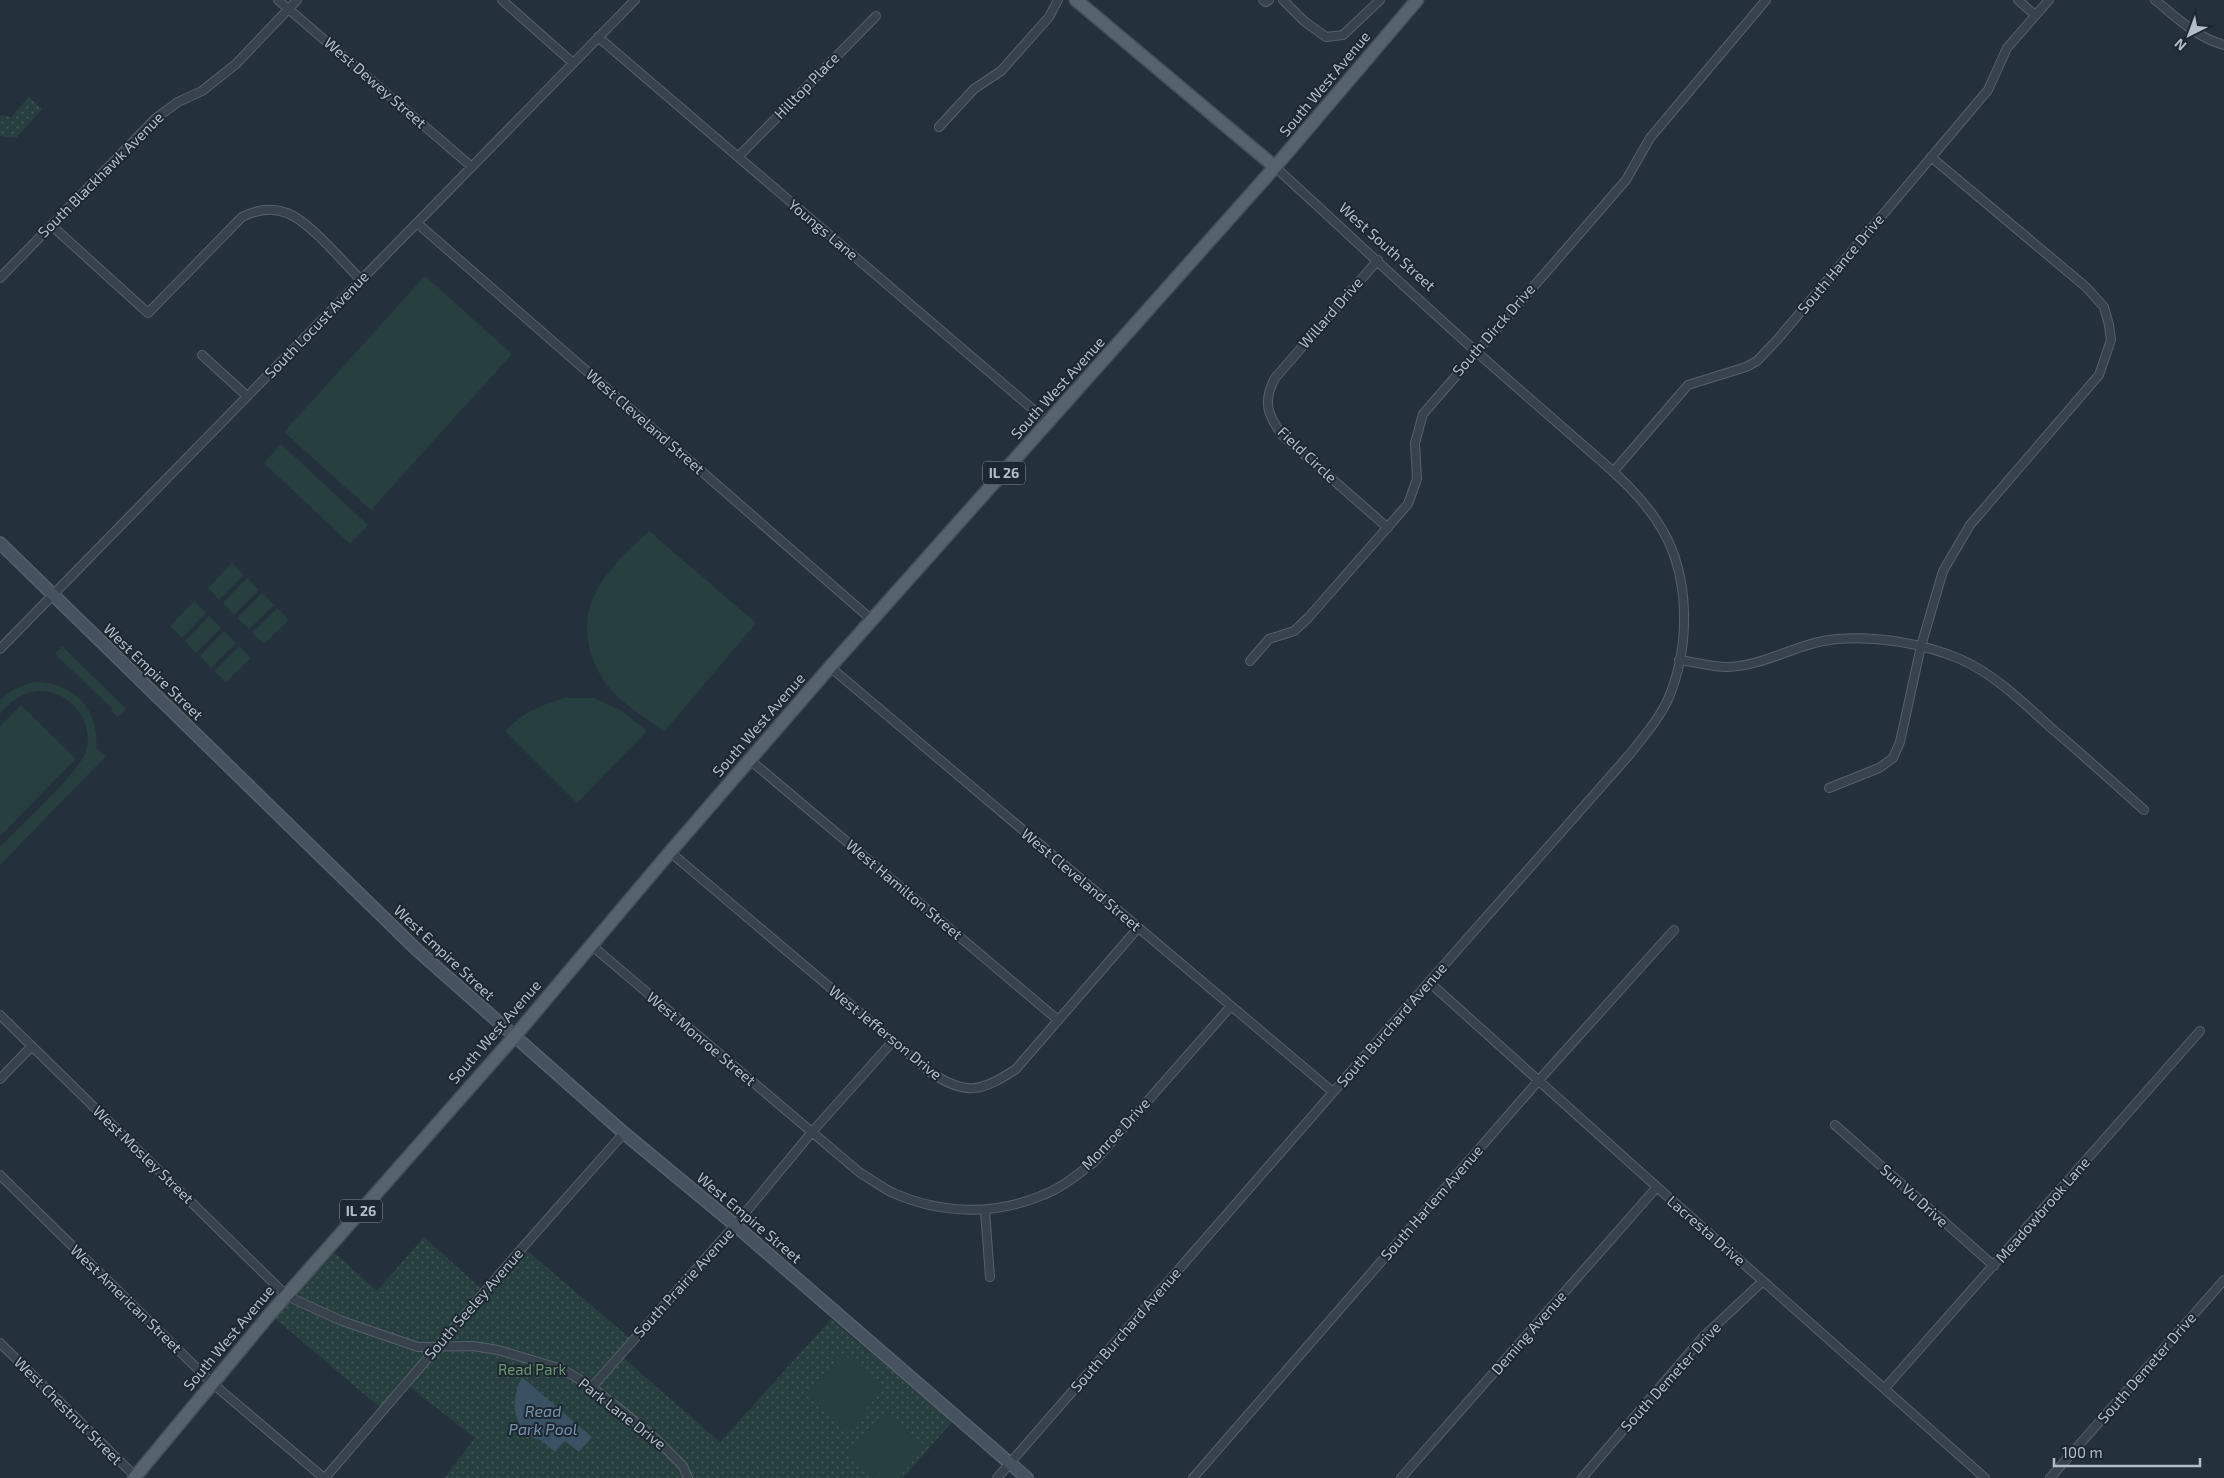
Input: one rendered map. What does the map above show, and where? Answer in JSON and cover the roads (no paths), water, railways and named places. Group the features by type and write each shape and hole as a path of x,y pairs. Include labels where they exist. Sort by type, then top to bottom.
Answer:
{"main road":[{"name":"West South Street","path":"1076,0 1276,167"},
{"name":"South West Avenue","path":"135,1478 212,1383 514,1036 830,667 1276,167 1417,0"},
{"name":"West Empire Street","path":"0,543 417,950 624,1133 736,1225 1027,1478"}],"street":[{"name":"West Dewey Street","path":"278,0 472,167"},
{"name":"South Blackhawk Avenue","path":"0,278 156,118 178,102 202,91 217,80 236,64 297,0"},
{"path":"502,0 573,63"},
{"name":"South Locust Avenue","path":"0,650 635,0"},
{"path":"939,127 974,89 1001,72 1049,16 1058,0"},
{"path":"1263,0 1266,2 1269,0"},
{"path":"1284,0 1304,21 1326,36 1343,35 1380,0"},
{"name":"South Dirck Drive","path":"1250,661 1269,639 1294,631 1308,618 1408,504 1417,479 1415,443 1423,414 1626,180 1650,138 1766,0"},
{"path":"2018,0 2035,15"},
{"name":"South Hance Drive","path":"1613,472 1688,385 1713,376 1746,368 1757,361 1988,90 2006,48 2049,0"},
{"path":"2155,0 2189,28 2210,41 2224,45"},
{"name":"Hilltop Place","path":"738,157 876,16"},
{"name":"Youngs Lane","path":"598,37 1049,423"},
{"path":"1829,788 1879,768 1893,758 1900,742 1921,646 1943,571 1970,525 2098,376 2111,340 2104,307 2086,287 1931,157"},
{"name":"West South Street","path":"1276,167 1476,351 1613,472 1634,492 1664,531"},
{"path":"51,225 148,313 242,217 255,211 270,210 287,213 302,222 361,280"},
{"name":"West Cleveland Street","path":"417,223 872,620"},
{"name":"Willard Drive","path":"1285,366 1378,260"},
{"path":"202,355 247,396"},
{"name":"Field Circle","path":"1285,366 1269,389 1270,420 1283,436 1388,528"},
{"name":"South Burchard Avenue","path":"998,1478 1652,727 1669,697 1679,660 1684,604 1678,568 1664,531"},
{"path":"1679,660 1726,667 1744,665 1810,644 1836,639 1921,646 1961,660 1990,676 2028,706 2144,810"},
{"name":"West Cleveland Street","path":"830,667 1334,1092"},
{"name":"West Hamilton Street","path":"750,760 1058,1020"},
{"name":"West Jefferson Drive","path":"670,852 930,1072 948,1084 971,1089 993,1084 1016,1069 1138,928"},
{"name":"South Harlem Avenue","path":"1193,1478 1539,1080 1674,930"},
{"name":"West Monroe Street","path":"591,945 812,1132"},
{"name":"Lacresta Drive","path":"1428,982 1656,1187 1986,1478"},
{"name":"Monroe Drive","path":"812,1132 859,1172 890,1191 922,1204 950,1209 985,1211 1045,1195 1069,1181 1094,1162 1231,1006"},
{"name":"West Mosley Street","path":"0,1015 287,1296"},
{"name":"Meadowbrook Lane","path":"1885,1388 2200,1031"},
{"name":"South Prairie Avenue","path":"592,1387 736,1225 812,1132 893,1041"},
{"path":"0,1079 32,1046"},
{"name":"Sun Vu Drive","path":"1835,1125 1994,1266"},
{"name":"South Seeley Avenue","path":"324,1478 624,1133"},
{"name":"West American Street","path":"0,1175 212,1383 324,1478"},
{"name":"Deming Avenue","path":"1401,1478 1656,1187"},
{"path":"985,1211 990,1277"},
{"name":"South Demeter Drive","path":"2050,1478 2224,1280"},
{"name":"South Demeter Drive","path":"1582,1478 1702,1338 1763,1281"},
{"name":"Park Lane Drive","path":"287,1296 342,1321 418,1347 473,1346 525,1357 562,1369 592,1387 653,1436 683,1466 688,1478"},
{"name":"West Chestnut Street","path":"0,1343 135,1478"}],"water":[{"name":"Read Park Pool","path":"522,1377 592,1437 579,1452 565,1441 555,1452 540,1440 533,1438 525,1432 520,1425 515,1410 516,1393"}],"park label":[{"name":"Read Park","path":"532,1370"}]}
